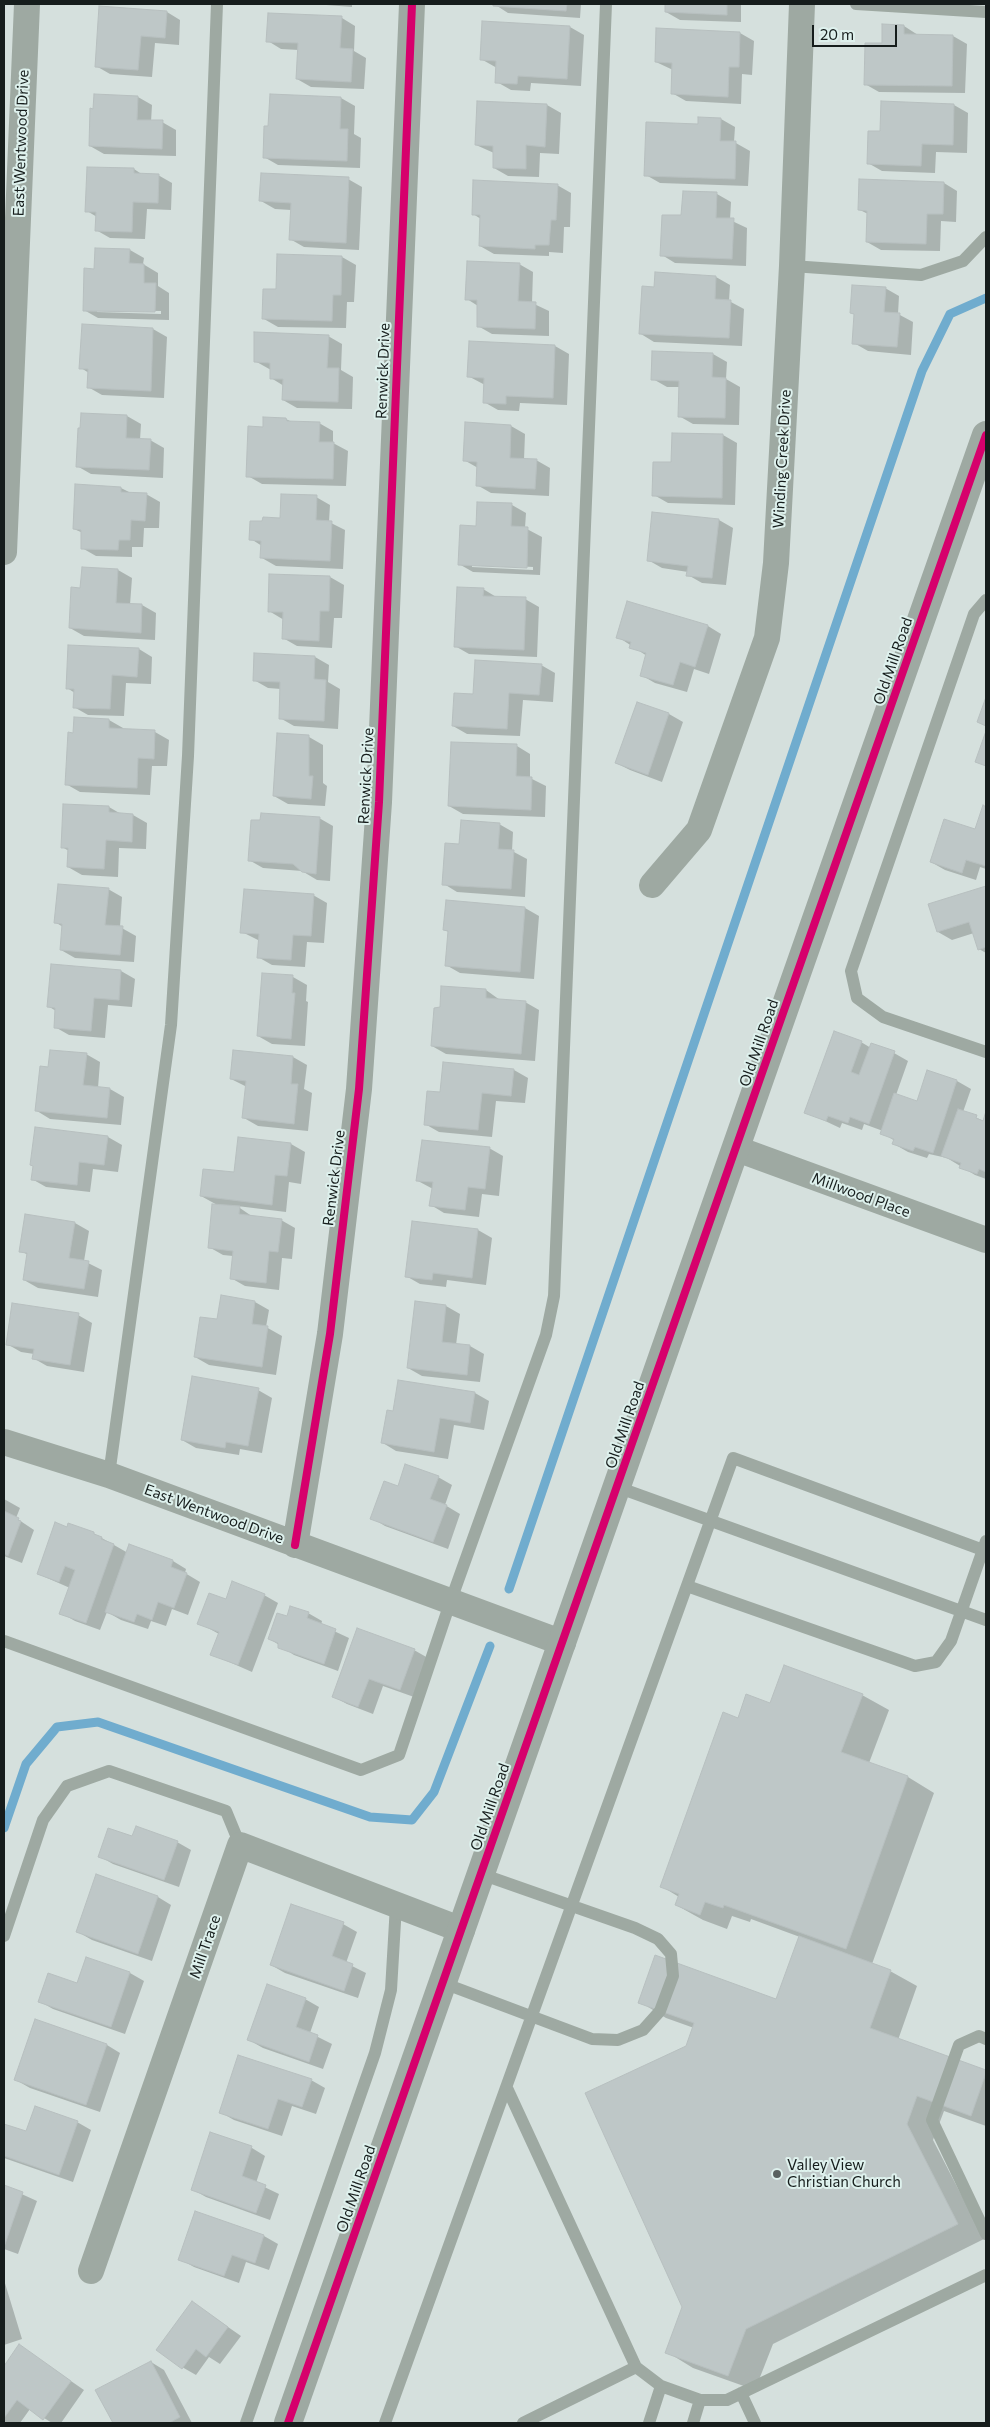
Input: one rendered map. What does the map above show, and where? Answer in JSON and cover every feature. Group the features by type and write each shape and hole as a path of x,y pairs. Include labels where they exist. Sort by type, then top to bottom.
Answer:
{"street":[{"name":"East Wentwood Drive","path":"4,552 26,4"},
{"name":"Renwick Drive","path":"295,1544 330,1334 359,1079 379,802 412,4"},
{"name":"Winding Creek Drive","path":"652,885 699,830 767,638 776,564 792,266 802,4"},
{"name":"Old Mill Road","path":"288,2423 617,1487 982,463 986,435"},
{"name":"Millwood Place","path":"737,1150 986,1240"},
{"name":"East Wentwood Drive","path":"4,1442 109,1475 563,1643"},
{"path":"240,1846 462,1930"},
{"name":"Mill Trace","path":"91,2271 240,1846"}],"lane":[{"path":"109,1475 172,1025 188,756 218,4"},
{"path":"4,1641 361,1770 399,1755 450,1602 546,1335 554,1296 606,4"},
{"path":"856,4 986,12"},
{"path":"792,266 921,275 963,261 986,237"},
{"path":"986,600 974,614 851,971 857,998 883,1017 986,1052"},
{"path":"385,2423 733,1458 985,1546 951,1641 936,1662 915,1666 687,1586"},
{"path":"617,1487 986,1620"},
{"path":"4,1936 43,1820 67,1786 109,1771 226,1811 240,1846"},
{"path":"443,1983 592,2039 618,2040 643,2030 660,2011 673,1976 671,1954 658,1939 635,1928 481,1874"},
{"path":"246,2423 375,2053 391,1990 396,1905"},
{"path":"986,2039 979,2036 958,2045 932,2120 986,2234"},
{"path":"507,2088 636,2367 661,2386 700,2400 727,2400 986,2275"},
{"path":"523,2423 636,2367"},
{"path":"649,2423 661,2386"},
{"path":"741,2393 755,2423"},
{"path":"693,2423 700,2400"}],"building":[{"path":"493,4 567,4 566,11 493,6"},
{"path":"665,4 727,4 727,15 665,12"},
{"path":"99,6 167,11 165,38 141,36 138,70 95,67"},
{"path":"268,13 342,16 340,48 353,49 351,82 296,79 298,43 266,42"},
{"path":"482,21 570,26 567,79 518,76 517,84 495,83 496,61 480,60"},
{"path":"882,24 904,25 904,34 953,35 952,86 864,85 865,43 882,43"},
{"path":"656,28 740,32 739,67 729,67 728,97 671,94 672,63 655,62"},
{"path":"94,94 138,96 137,120 163,120 162,149 89,146 90,108 93,109"},
{"path":"270,94 341,97 340,129 348,129 347,161 263,158 264,126 268,126"},
{"path":"477,101 547,104 545,147 526,145 526,169 493,168 493,146 475,145"},
{"path":"881,101 954,104 953,145 922,144 921,166 867,164 868,131 880,131"},
{"path":"698,117 721,118 720,141 736,141 735,179 644,176 646,122 698,124"},
{"path":"87,167 134,168 134,173 159,174 158,203 133,202 132,232 95,231 96,212 85,212"},
{"path":"261,173 349,177 346,243 289,240 291,203 259,201"},
{"path":"859,179 944,182 943,214 927,214 926,244 866,242 867,211 858,210"},
{"path":"473,180 558,184 556,220 551,220 549,245 535,245 535,249 479,246 480,215 472,215"},
{"path":"683,191 717,192 716,218 734,218 732,259 660,256 662,215 681,215"},
{"path":"95,248 130,249 129,263 144,264 144,283 156,283 155,312 83,311 84,268 94,269"},
{"path":"277,254 342,256 341,295 333,295 332,321 262,319 263,289 276,289"},
{"path":"467,261 520,263 518,301 536,302 535,329 477,327 477,300 465,300"},
{"path":"655,272 716,276 715,299 731,300 729,338 639,334 642,286 654,287"},
{"path":"852,285 886,287 884,312 900,313 897,347 852,344 854,314 850,313"},
{"path":"82,324 153,328 151,391 87,388 88,369 79,369"},
{"path":"254,332 329,335 327,368 339,368 338,402 282,400 283,379 270,379 270,363 254,362"},
{"path":"469,341 555,345 553,398 506,396 506,404 483,403 484,378 467,377"},
{"path":"652,351 713,353 712,377 726,378 725,418 678,417 679,381 651,380"},
{"path":"81,413 127,415 126,438 151,439 149,470 76,467 78,428 80,428"},
{"path":"263,417 286,418 287,421 320,422 319,442 334,442 333,479 246,477 248,426 263,427"},
{"path":"465,422 511,425 510,458 537,459 535,489 476,486 477,462 463,461"},
{"path":"672,433 723,434 722,498 652,496 653,462 671,462"},
{"path":"75,484 121,487 121,492 147,493 145,521 131,520 130,540 119,540 118,550 81,549 81,530 73,529"},
{"path":"281,494 317,495 316,520 332,521 330,561 260,558 261,541 249,540 250,521 262,521 263,517 280,518"},
{"path":"477,502 512,503 511,526 528,527 527,568 458,565 460,525 476,526"},
{"path":"652,512 719,519 712,578 686,576 688,566 647,561"},
{"path":"82,567 118,569 116,603 142,604 141,633 69,628 71,587 80,588"},
{"path":"269,574 330,576 329,611 320,611 319,641 282,639 283,612 268,612"},
{"path":"457,587 484,588 483,596 526,597 524,650 454,647"},
{"path":"627,601 708,625 695,667 680,662 673,685 640,676 646,653 629,648 631,642 616,638"},
{"path":"68,645 139,648 137,677 112,675 110,709 73,708 74,689 66,689"},
{"path":"254,653 315,656 314,679 326,680 324,721 279,719 280,682 253,681"},
{"path":"475,660 542,664 539,695 509,693 507,729 452,726 454,693 473,694"},
{"path":"986,697 986,726 977,722"},
{"path":"637,702 669,713 648,775 615,763"},
{"path":"74,717 109,719 109,728 155,730 154,759 138,758 137,788 65,785 68,732 73,733"},
{"path":"986,731 986,766 975,762"},
{"path":"277,733 309,735 309,776 313,776 311,799 273,796"},
{"path":"451,742 517,744 516,776 532,777 531,810 448,806"},
{"path":"63,804 109,806 109,812 133,814 132,842 106,840 104,869 67,867 68,848 61,848"},
{"path":"983,805 986,807 986,866 966,860 962,873 930,862 944,819 975,829"},
{"path":"261,813 320,817 316,874 302,872 293,864 248,861 251,820 260,820"},
{"path":"461,820 500,823 498,849 514,850 511,889 442,885 445,843 459,844"},
{"path":"58,884 109,888 105,925 123,926 120,955 60,950 62,924 54,923"},
{"path":"986,886 986,947 978,950 969,922 937,932 928,904"},
{"path":"244,889 314,894 311,936 293,935 291,960 257,958 259,934 240,933"},
{"path":"446,900 525,907 520,972 445,966 448,931 443,930"},
{"path":"51,964 121,970 119,1000 94,998 91,1031 54,1028 55,1008 47,1007"},
{"path":"262,973 293,975 292,993 295,993 291,1039 257,1036"},
{"path":"441,986 486,989 486,998 526,1001 521,1054 431,1046 434,1008 440,1007"},
{"path":"834,1031 862,1041 851,1072 859,1075 871,1043 895,1051 869,1124 850,1117 848,1123 828,1116 826,1121 804,1113"},
{"path":"50,1050 87,1053 83,1085 110,1088 107,1118 35,1111 40,1066 48,1067"},
{"path":"233,1050 293,1056 291,1084 298,1084 294,1124 242,1118 246,1081 230,1079"},
{"path":"443,1062 514,1069 511,1096 482,1093 478,1130 424,1125 427,1091 440,1092"},
{"path":"927,1070 957,1080 933,1153 915,1147 913,1151 892,1144 894,1139 880,1134 894,1093 917,1101"},
{"path":"958,1109 977,1115 976,1118 983,1121 986,1111 986,1172 979,1169 977,1174 959,1168 961,1163 941,1156"},
{"path":"35,1127 108,1136 104,1165 79,1162 77,1185 31,1180 33,1166 30,1165"},
{"path":"238,1137 291,1143 287,1176 275,1175 272,1205 200,1196 203,1169 234,1172"},
{"path":"422,1140 490,1147 485,1189 468,1187 465,1210 429,1206 433,1182 416,1181"},
{"path":"212,1204 240,1206 239,1214 282,1219 278,1252 269,1251 266,1283 230,1279 233,1251 208,1248"},
{"path":"25,1214 75,1222 69,1258 89,1261 84,1289 23,1280 27,1253 19,1252"},
{"path":"412,1221 478,1229 472,1278 433,1273 432,1280 405,1277"},
{"path":"221,1295 255,1301 252,1324 268,1326 262,1367 194,1357 200,1317 217,1319"},
{"path":"415,1301 446,1305 442,1342 470,1345 467,1375 407,1368"},
{"path":"12,1303 79,1313 70,1365 32,1359 34,1349 6,1345"},
{"path":"192,1376 259,1388 248,1446 226,1442 225,1448 181,1440"},
{"path":"398,1380 475,1392 470,1423 440,1418 434,1452 381,1443 387,1410 393,1411"},
{"path":"405,1464 439,1476 430,1499 447,1505 433,1542 370,1519 384,1481 398,1486"},
{"path":"4,1511 19,1518 18,1520 21,1521 8,1556 4,1554"},
{"path":"55,1522 67,1527 68,1523 94,1532 94,1534 102,1537 101,1539 114,1544 86,1623 59,1614 75,1570 65,1566 59,1582 37,1574"},
{"path":"129,1544 173,1560 171,1567 187,1573 174,1608 158,1602 152,1620 137,1614 134,1622 105,1612"},
{"path":"232,1581 265,1594 238,1665 210,1655 219,1632 197,1624 209,1593 226,1599"},
{"path":"290,1606 309,1612 307,1618 336,1629 324,1664 278,1648 278,1643 268,1639 277,1613 287,1616"},
{"path":"357,1628 415,1649 400,1690 369,1679 358,1707 332,1697"},
{"path":"784,1665 863,1694 841,1752 908,1776 846,1949 724,1905 723,1908 705,1902 700,1915 675,1905 679,1894 660,1887 723,1712 738,1718 746,1694 770,1703"},
{"path":"136,1826 178,1841 164,1880 98,1857 108,1828 132,1836"},
{"path":"96,1874 158,1896 138,1954 76,1932"},
{"path":"291,1904 344,1922 332,1956 353,1964 344,1991 270,1965"},
{"name":"Valley View Christian Church","path":"799,1936 891,1970 870,2028 986,2070 986,2073 971,2116 917,2096 907,2124 958,2224 746,2329 728,2376 665,2353 682,2307 585,2093 686,2046 694,2023 638,2003 655,1955 776,1999"},
{"path":"86,1957 130,1972 111,2027 38,2002 48,1973 77,1983"},
{"path":"267,1984 306,1998 296,2027 318,2035 309,2062 247,2040"},
{"path":"35,2019 107,2044 86,2105 14,2080"},
{"path":"238,2055 312,2079 302,2107 278,2099 268,2129 219,2113"},
{"path":"35,2106 78,2121 59,2175 4,2156 4,2124 26,2131"},
{"path":"210,2132 252,2146 242,2176 266,2185 256,2213 191,2190"},
{"path":"4,2185 23,2192 4,2247"},
{"path":"195,2211 264,2235 255,2263 232,2255 224,2276 178,2260"},
{"path":"192,2301 228,2327 206,2357 196,2349 182,2369 156,2350"},
{"path":"19,2344 71,2381 43,2420 17,2400 4,2418 4,2366"},
{"path":"151,2361 180,2417 169,2423 113,2423 95,2390"}],"waterway":[{"path":"509,1589 922,371 950,314 986,298"},
{"path":"4,1828 26,1764 57,1727 98,1722 370,1817 412,1820 434,1792 490,1646"}],"cycle path":[{"path":"295,1545 330,1334 359,1089 379,802 412,4"},
{"path":"288,2423 986,435"}],"place":[{"name":"Valley View Christian Church","path":"777,2174"}]}
